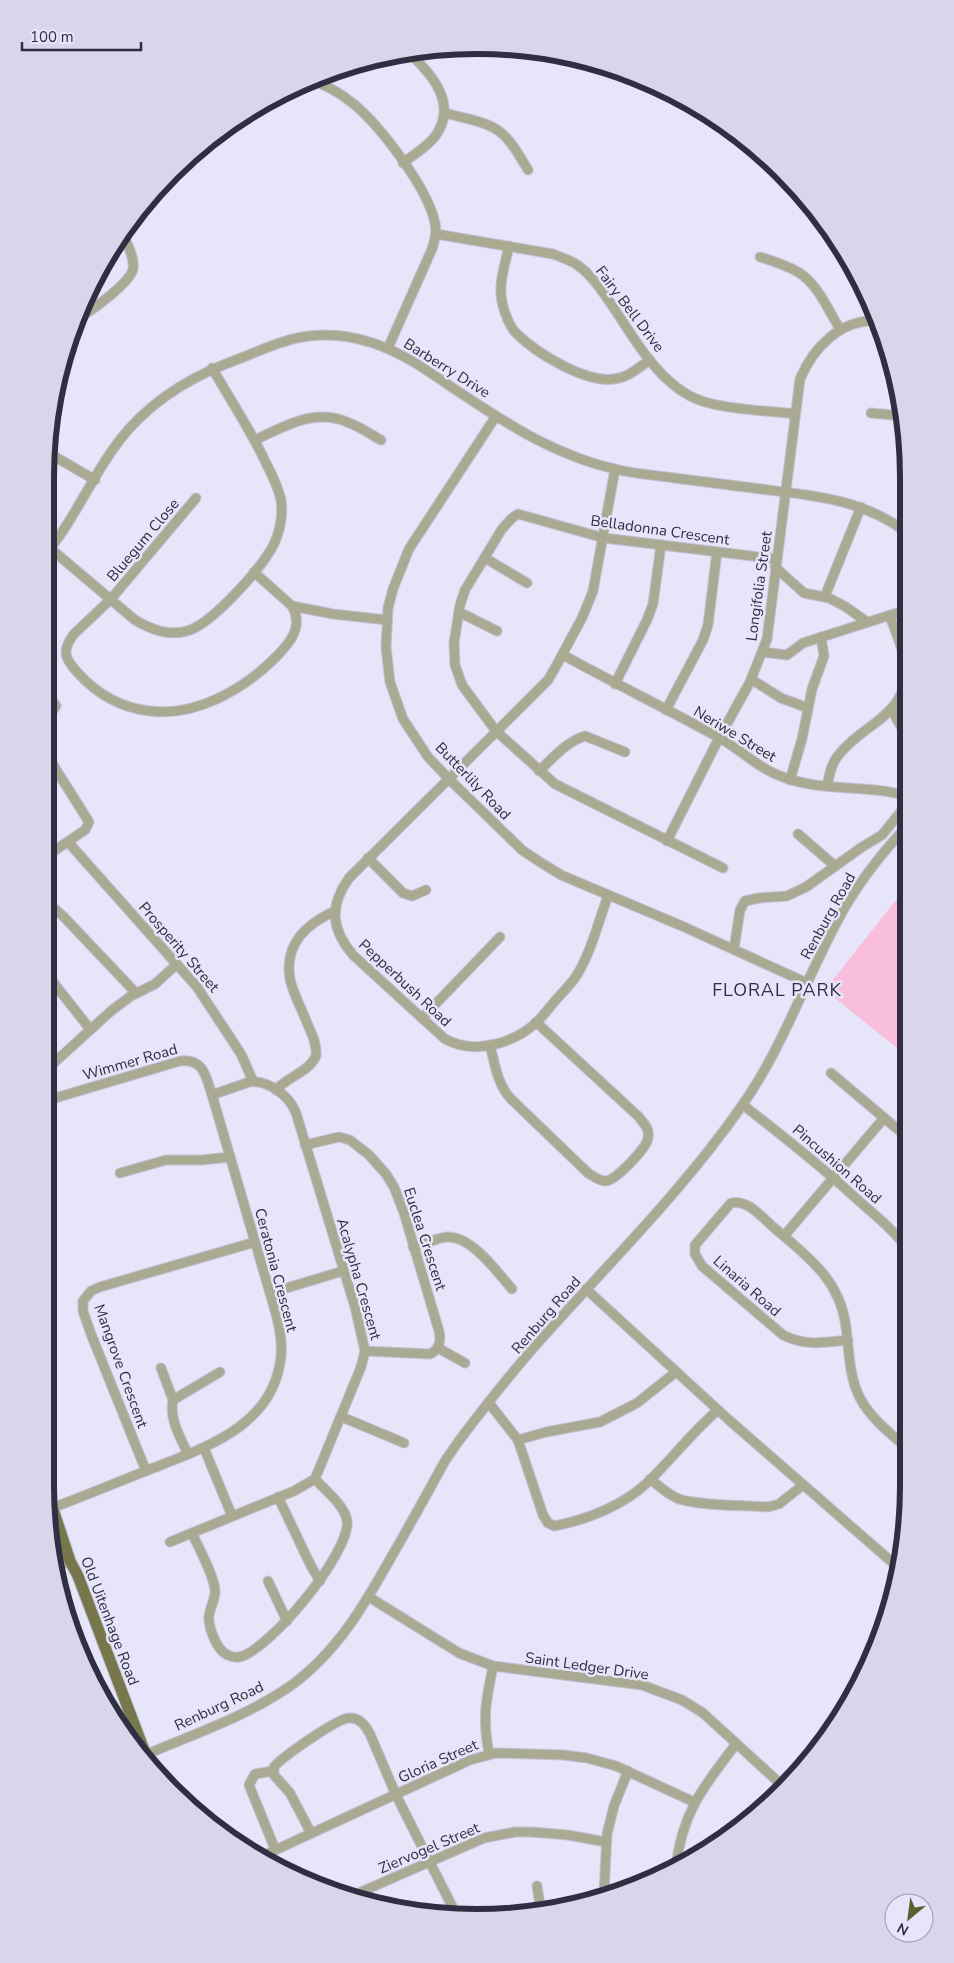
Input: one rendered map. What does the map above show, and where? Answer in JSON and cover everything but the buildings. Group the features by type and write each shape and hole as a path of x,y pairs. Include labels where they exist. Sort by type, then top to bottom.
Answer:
{"main road":[{"name":"Old Uitenhage Road","path":"55,1518 70,1562 81,1585 141,1744"}],"street":[{"path":"404,163 428,144 436,135 445,113 444,102 437,85 424,66 415,58"},
{"path":"320,84 347,98 360,108 404,163 429,202 436,234 432,249 388,348"},
{"path":"445,113 492,127 499,131 513,146 528,170"},
{"name":"Fairy Bell Drive","path":"436,234 553,254 580,266 596,282 650,360 680,390 696,399 715,405 794,414"},
{"path":"88,310 112,293 129,277 133,263 125,241"},
{"path":"509,246 500,289 502,305 516,333 567,368 585,376 602,380 627,376 650,360"},
{"path":"760,257 783,264 808,280 840,329 855,324 871,322"},
{"name":"Longifolia Street","path":"667,841 751,679 763,652 767,640 794,414 800,379 806,366 824,343 840,329"},
{"name":"Barberry Drive","path":"54,543 126,432 147,411 183,384 212,368 279,343 311,336 349,337 388,348 529,437 564,453 615,469 832,498 882,516 900,528"},
{"path":"54,556 111,599 135,620 149,628 175,633 189,630 204,623 216,613 254,572 273,546 280,526 282,509 275,480 255,440 212,368"},
{"path":"871,413 896,415"},
{"path":"255,440 295,421 324,416 348,422 381,440"},
{"name":"Butterlily Road","path":"496,416 403,561 393,589 387,620 386,642 390,682 403,719 424,750 449,779 522,850 561,875 682,926 807,983"},
{"path":"55,456 95,480"},
{"name":"Pepperbush Road","path":"608,896 584,959 575,977 536,1022 521,1034 490,1045 472,1048 444,1039 352,955 343,944 336,926 335,911 342,888 349,878 548,680 563,655 593,591 615,469"},
{"name":"Bluegum Close","path":"196,498 111,599 69,641 65,654 67,659 97,690 111,700 132,708 152,712 180,710 210,701 238,688 262,671 289,644 295,634 297,622 296,613 292,606"},
{"path":"825,596 861,507"},
{"name":"Belladonna Crescent","path":"723,868 555,784 496,731 462,685 454,665 454,643 459,612 465,590 502,529 518,514 604,538 717,552 776,563"},
{"path":"615,684 653,604 661,544"},
{"path":"666,710 703,640 708,625 717,552"},
{"path":"485,558 527,583"},
{"path":"776,563 804,592 825,596 846,607 867,622"},
{"path":"254,572 292,606 333,614 387,620"},
{"path":"459,612 497,631"},
{"path":"763,652 787,655 800,644 900,612"},
{"path":"890,616 900,646"},
{"path":"790,780 802,739 812,689 824,656 821,637"},
{"name":"Neriwe Street","path":"563,655 719,738 770,772 790,780 827,786 878,789 900,794"},
{"path":"751,679 781,698 808,708"},
{"path":"827,786 838,756 900,700"},
{"path":"892,709 900,724"},
{"path":"539,771 562,749 578,738 585,736 625,752"},
{"path":"54,767 88,822 85,830 68,842 54,849"},
{"path":"734,949 740,910 746,901 787,896 795,893 882,835 900,813"},
{"path":"798,834 835,866"},
{"name":"Renburg Road","path":"149,1753 239,1715 291,1685 312,1669 337,1644 369,1597 445,1461 488,1403 551,1328 674,1192 743,1105 774,1050 840,916 854,892 880,856 900,834"},
{"name":"Prosperity Street","path":"68,842 197,987 242,1054 253,1081"},
{"path":"368,858 403,893 412,896 426,890"},
{"path":"54,909 63,916 136,993"},
{"path":"276,1090 286,1080 308,1067 316,1056 316,1044 290,979 292,950 299,936 321,917 335,911"},
{"path":"422,1018 500,937"},
{"path":"54,1063 111,1011 136,993 155,984 177,964"},
{"path":"54,983 90,1029"},
{"path":"490,1045 500,1082 511,1099 588,1173 606,1181 616,1178 646,1143 648,1132 646,1126 639,1117 536,1022"},
{"name":"Wimmer Road","path":"54,1098 180,1061 194,1061"},
{"name":"Ceratonia Crescent","path":"55,1507 204,1448 244,1424 265,1401 274,1387 280,1366 281,1339 270,1293 212,1095 204,1071 194,1061"},
{"path":"831,1073 900,1131"},
{"path":"212,1095 253,1081"},
{"name":"Acalypha Crescent","path":"253,1081 276,1090 292,1104 355,1307 365,1352 359,1374 315,1479"},
{"name":"Pincushion Road","path":"743,1105 785,1137 833,1178 890,1228 900,1240"},
{"path":"884,1118 784,1236 826,1275 835,1289 842,1307 858,1395 871,1416 900,1442"},
{"name":"Euclea Crescent","path":"305,1145 333,1138 344,1138 355,1143 386,1174 394,1187 439,1331 440,1343 438,1348"},
{"path":"120,1173 166,1160 202,1160 230,1156"},
{"name":"Linaria Road","path":"784,1236 747,1205 738,1202 731,1203 695,1245 695,1254 702,1266 787,1337 810,1343 848,1340"},
{"path":"413,1247 447,1237 461,1240 485,1258 512,1289"},
{"name":"Mangrove Crescent","path":"146,1471 91,1334 83,1301 91,1291 100,1286 255,1242"},
{"path":"270,1293 343,1271"},
{"path":"586,1289 718,1410 893,1563"},
{"path":"365,1352 422,1355 430,1354 438,1348 465,1363"},
{"path":"161,1368 173,1400 171,1409 177,1431 188,1454"},
{"path":"173,1400 220,1372"},
{"path":"518,1440 546,1432 600,1422 637,1403 676,1372"},
{"path":"488,1403 518,1440 543,1515 551,1525 564,1524 616,1506 630,1497 718,1410"},
{"path":"342,1416 404,1443"},
{"path":"204,1448 232,1516"},
{"path":"170,1542 299,1489 315,1479 341,1508 347,1518 347,1527 342,1541 320,1581 298,1610 246,1654 237,1657 224,1653 217,1645 209,1619 215,1590 192,1533"},
{"path":"650,1479 666,1492 690,1502 768,1507 779,1504 803,1485"},
{"path":"278,1497 314,1573 320,1581"},
{"path":"61,1565 70,1562"},
{"path":"268,1581 287,1621"},
{"name":"Saint Ledger Drive","path":"369,1597 460,1653 494,1666 642,1685 682,1700 703,1713 779,1782"},
{"path":"489,1754 484,1711 494,1666"},
{"path":"273,1771 277,1763 288,1754 345,1719 353,1718 361,1722 368,1730 396,1795 453,1908"},
{"path":"678,1859 682,1833 694,1802 736,1744"},
{"name":"Gloria Street","path":"267,1854 470,1760 489,1754 564,1755 606,1762 694,1802"},
{"path":"273,1771 290,1793 311,1833"},
{"path":"273,1771 256,1774 249,1785 275,1850"},
{"path":"604,1890 606,1842 614,1806 628,1771"},
{"name":"Ziervogel Street","path":"359,1893 484,1838 515,1832 568,1835 606,1842"},
{"path":"537,1886 540,1905"}],"shaded area":[{"path":"900,895 900,1050 825,990"}],"district":[{"name":"FLORAL PARK","path":"777,990"}]}
